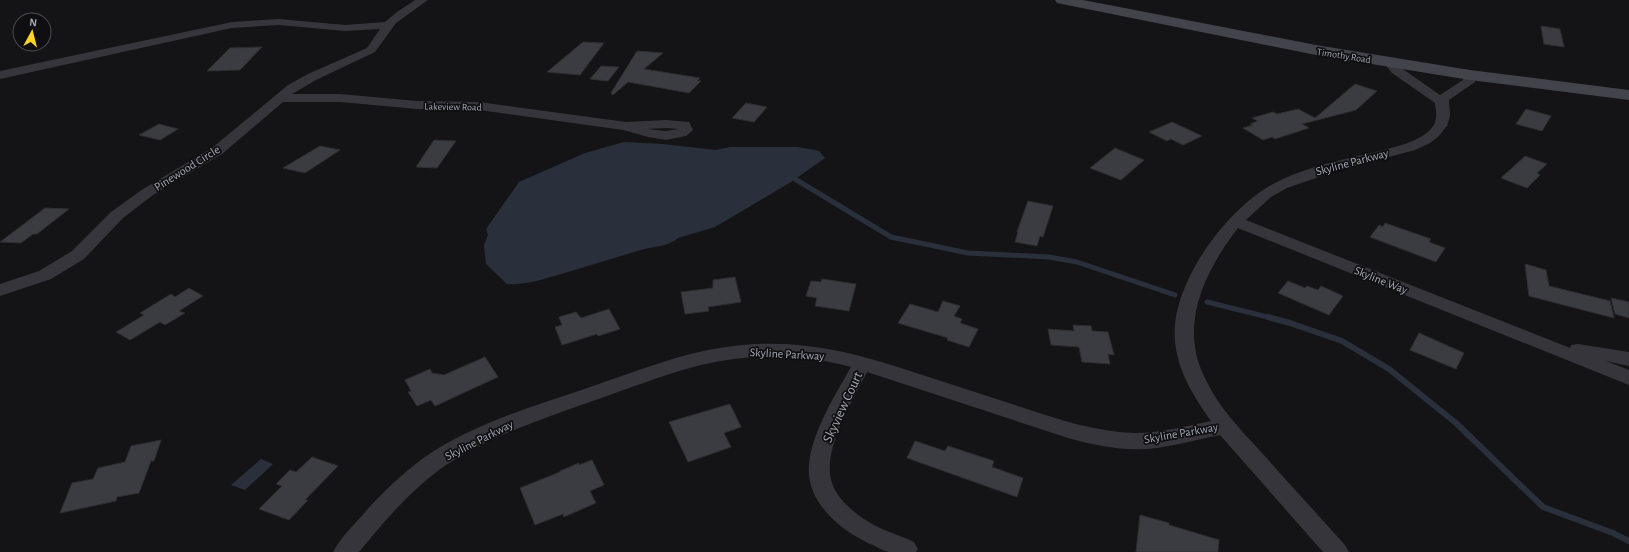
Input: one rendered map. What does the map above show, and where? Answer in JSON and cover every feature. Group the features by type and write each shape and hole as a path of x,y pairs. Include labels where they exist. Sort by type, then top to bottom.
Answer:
{"main road":[{"name":"Timothy Road","path":"1062,0 1255,39 1389,62 1629,95"}],"street":[{"name":"Pinewood Circle","path":"0,290 45,275 78,255 117,215 148,192 217,151 279,98 300,83 371,50 388,24 404,11 423,0"},
{"path":"0,75 232,25 279,22 345,28 388,24"},
{"path":"1389,62 1396,70 1442,102 1445,97 1469,82 1470,74"},
{"name":"Lakeview Road","path":"279,98 340,98 417,105 479,106 626,126"},
{"name":"Skyline Parkway","path":"1337,552 1225,426 1198,385 1188,361 1184,336 1185,313 1192,293 1218,243 1248,207 1280,186 1311,173 1415,145 1432,135 1440,128 1442,118 1442,102"},
{"name":"Skyline Way","path":"1235,221 1629,378"},
{"name":"Skyline Way","path":"1527,338 1587,352 1629,358"},
{"name":"Skyline Parkway","path":"345,552 377,515 401,491 431,465 465,444 528,416 666,369 714,356 745,352 802,352 836,357 1096,438 1126,441 1156,440 1225,426"},
{"name":"Skyview Court","path":"862,364 824,441 819,474 824,490 845,518 862,530 906,548"}],"shaded area":[{"path":"624,142 663,144 716,150 730,147 798,147 819,151 825,158 791,182 715,227 678,238 666,245 641,250 545,279 520,284 507,284 486,264 484,245 488,235 486,229 519,182 585,153"},
{"path":"261,459 273,464 245,490 231,485"}],"building":[{"path":"1541,26 1560,29 1564,47 1544,44"},
{"path":"583,42 604,43 580,75 547,72"},
{"path":"262,47 240,70 207,71 230,48"},
{"path":"637,51 663,53 644,69 700,78 697,81 701,81 689,93 628,82 613,95 611,93"},
{"path":"601,66 619,67 608,81 590,79"},
{"path":"1355,84 1377,91 1356,110 1302,124 1309,128 1275,139 1272,137 1263,140 1243,128 1253,125 1250,124 1258,121 1252,118 1273,112 1277,114 1298,109 1315,118"},
{"path":"746,103 767,107 754,122 732,118"},
{"path":"1526,109 1551,116 1542,131 1516,124"},
{"path":"1172,122 1202,136 1183,145 1171,139 1167,141 1149,132"},
{"path":"159,124 178,129 160,140 139,135"},
{"path":"434,140 456,141 437,168 416,167"},
{"path":"320,146 340,150 305,173 283,168"},
{"path":"1115,148 1144,160 1121,180 1090,168"},
{"path":"1525,156 1547,164 1537,173 1540,175 1527,188 1501,178"},
{"path":"1028,201 1053,206 1043,237 1040,236 1037,246 1015,242"},
{"path":"45,208 69,209 37,234 33,234 21,243 0,242"},
{"path":"1385,223 1431,239 1429,242 1445,248 1436,262 1370,237 1379,225 1383,227"},
{"path":"1525,264 1546,270 1549,286 1610,301 1614,318 1529,296"},
{"path":"735,277 741,302 708,307 709,311 685,314 681,292 713,288 713,280"},
{"path":"822,279 856,284 849,311 815,306 817,298 806,296 811,281 821,282"},
{"path":"1288,281 1305,288 1307,286 1318,290 1321,286 1343,296 1329,315 1278,293"},
{"path":"189,288 203,296 179,311 185,313 165,325 160,322 130,340 116,332 144,315 140,313 171,294 175,297"},
{"path":"1611,298 1629,302 1629,318 1615,314"},
{"path":"943,301 960,306 954,316 962,319 960,323 978,329 969,347 947,340 948,338 898,323 910,304 938,312"},
{"path":"609,309 620,329 598,336 597,334 562,345 555,327 562,325 559,317 576,312 581,318"},
{"path":"1073,325 1091,326 1092,331 1108,332 1114,355 1108,354 1110,364 1082,362 1079,347 1051,345 1048,329 1074,331"},
{"path":"1419,333 1464,353 1456,369 1410,350"},
{"path":"485,357 498,377 435,406 431,400 417,406 408,392 411,391 405,380 430,369 432,373 444,375"},
{"path":"730,404 741,427 724,433 731,447 688,462 669,422"},
{"path":"161,440 154,461 151,461 139,493 117,497 116,501 60,513 72,483 93,479 98,468 125,462 131,446"},
{"path":"915,441 945,451 948,446 994,461 992,467 1023,478 1017,497 907,458"},
{"path":"312,457 338,466 305,500 308,500 289,520 259,509 282,486 276,484 290,470 296,472"},
{"path":"592,460 604,485 590,491 596,503 564,517 563,514 535,525 520,488 579,463 579,465"},
{"path":"1140,515 1219,540 1218,552 1136,552"}],"waterway":[{"path":"795,179 891,237 968,253 1049,257 1077,262 1175,295"},
{"path":"1207,302 1269,317"},
{"path":"1269,317 1342,341 1389,369 1456,423 1543,507 1613,533 1629,541"}]}
